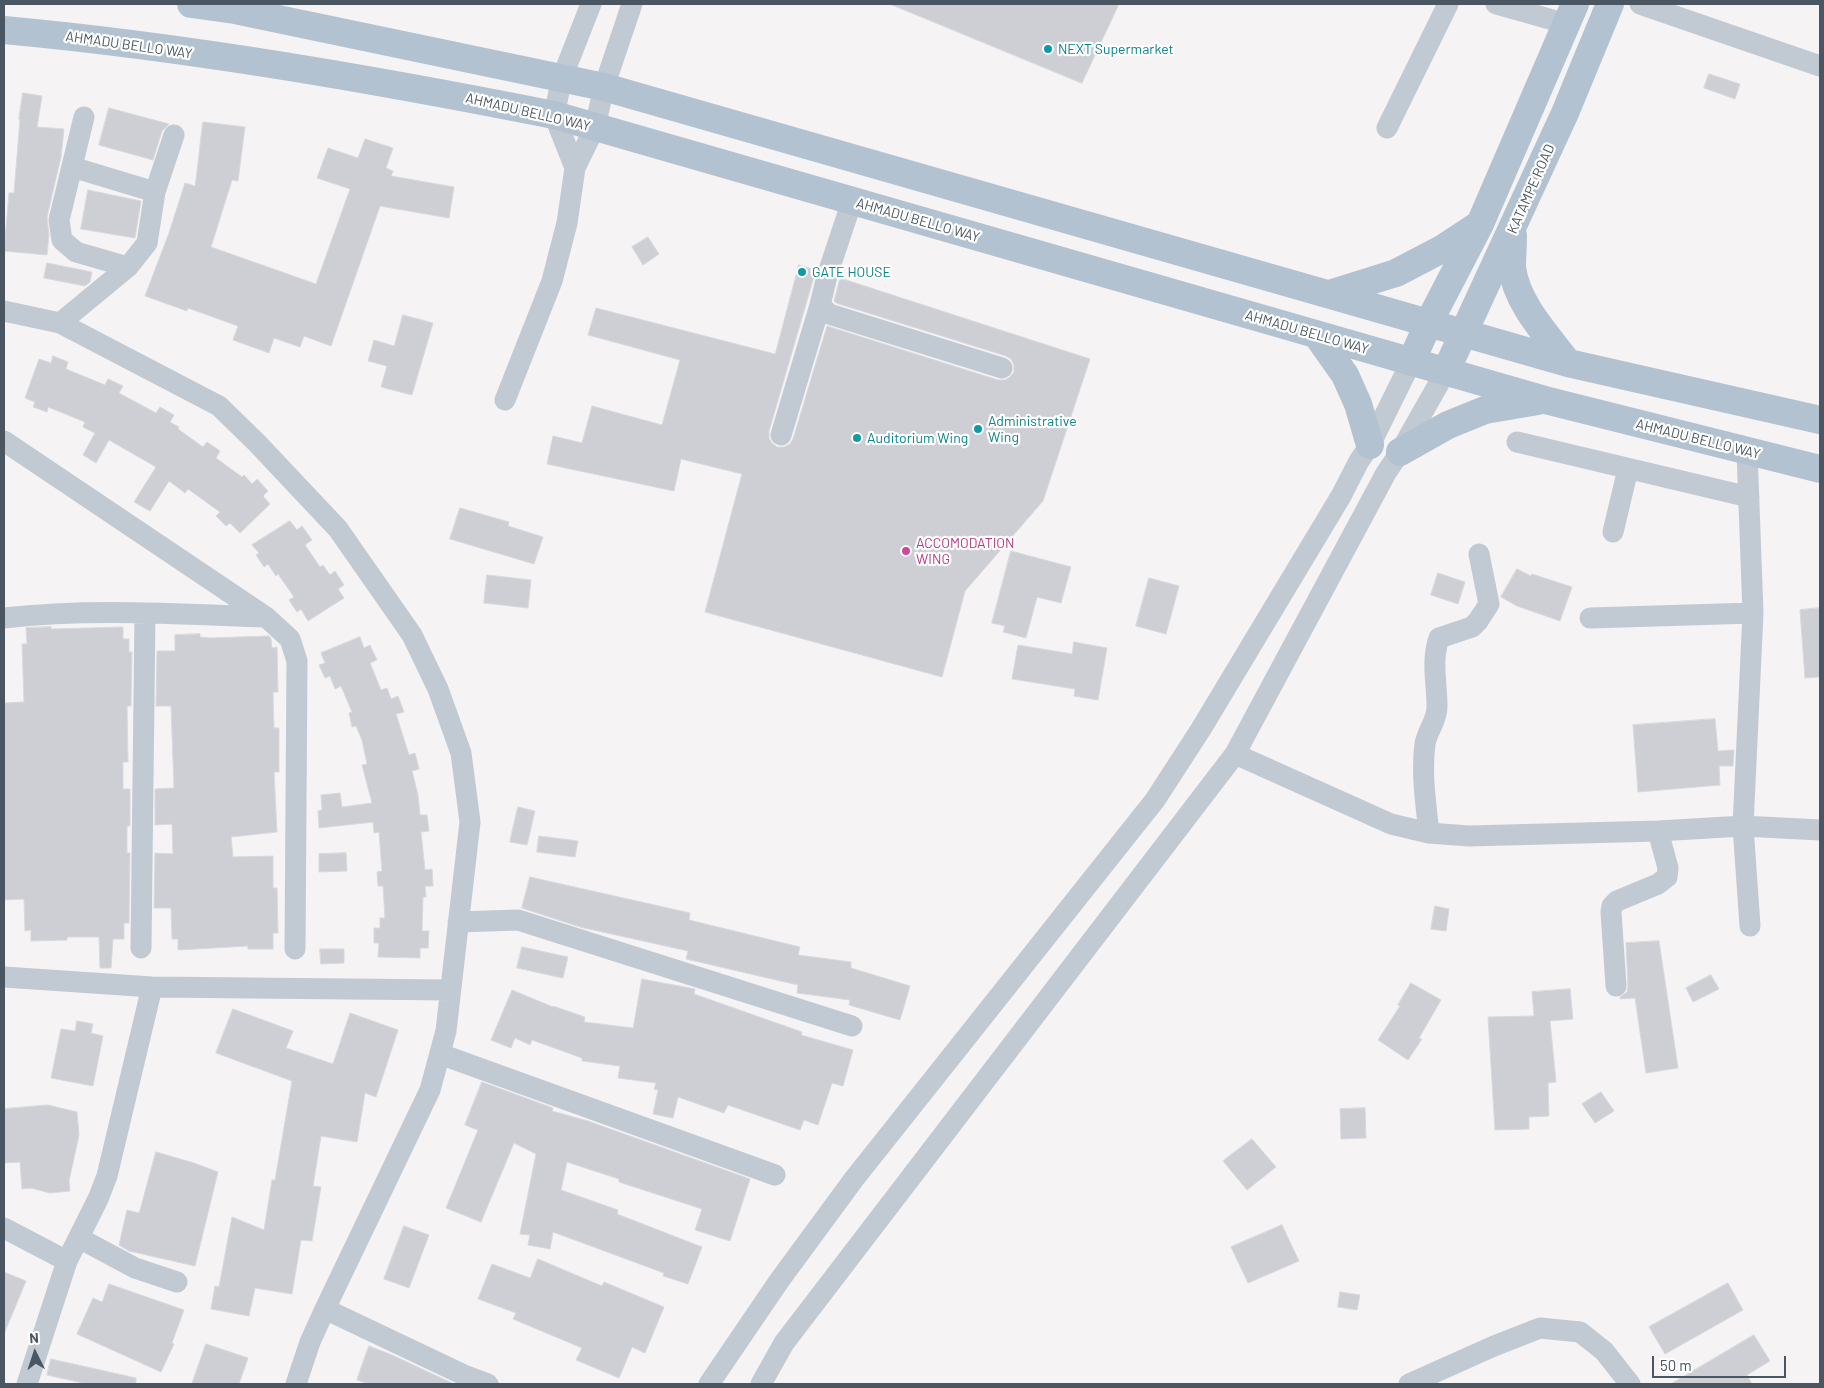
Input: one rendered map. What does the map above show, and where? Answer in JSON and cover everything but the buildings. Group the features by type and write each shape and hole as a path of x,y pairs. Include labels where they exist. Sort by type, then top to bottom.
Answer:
{"main road":[{"path":"191,4 235,10 604,87 1568,362 1820,420"},
{"name":"KATAMPE ROAD","path":"1446,371 1565,113 1610,4"},
{"path":"1412,362 1429,322 1480,224 1571,14"},
{"name":"AHMADU BELLO WAY","path":"4,30 65,36 247,61 423,89 554,115 1545,400 1820,469"},
{"path":"1328,294 1396,272 1442,249 1480,224"},
{"path":"1513,229 1512,268 1519,292 1532,314 1568,362"},
{"path":"1316,334 1345,375 1358,404 1370,445"},
{"path":"1400,452 1448,425 1485,410 1545,400"}],"street":[{"path":"575,168 554,115 562,78 591,4"},
{"path":"505,400 552,281 567,223 575,168 595,127 604,87 632,4"},
{"path":"1388,128 1448,4"},
{"path":"1496,4 1571,14"},
{"path":"1640,4 1820,66"},
{"path":"84,117 59,220 62,240 76,252 128,267"},
{"path":"60,323 128,267 146,243 155,192 174,135"},
{"path":"72,167 155,192"},
{"path":"781,435 827,276 852,201"},
{"path":"820,304 829,314 1002,368"},
{"path":"4,311 60,323 219,406 257,443 338,529 412,635 438,689 461,753 470,822 446,1031 440,1054 430,1090 325,1309 310,1342 296,1384"},
{"path":"709,1384 779,1281 854,1179 1156,800 1341,496 1359,461 1370,445 1412,362"},
{"path":"762,1384 784,1343 1236,754 1386,474 1446,371"},
{"path":"4,441 266,617 290,639 297,661 295,949"},
{"path":"1517,442 1749,497"},
{"path":"1747,451 1753,612 1743,826 1750,926"},
{"path":"1613,532 1628,469"},
{"path":"1430,833 1425,798 1424,757 1426,741 1434,723 1437,710 1434,652 1439,638 1472,627 1489,604 1479,554"},
{"path":"1590,618 1753,612"},
{"path":"4,618 49,613 145,613 266,617"},
{"path":"141,948 145,613"},
{"path":"1236,754 1391,824 1430,833 1469,836 1658,831 1743,826 1820,830"},
{"path":"1616,986 1612,906 1617,901 1658,884 1666,877 1668,868 1658,831"},
{"path":"458,922 518,920 852,1026"},
{"path":"4,977 152,987 450,990"},
{"path":"27,1384 67,1261 98,1199 107,1176 152,987"},
{"path":"440,1054 776,1175"},
{"path":"4,1228 67,1261"},
{"path":"78,1238 135,1268 177,1282"},
{"path":"325,1309 464,1375 488,1384"},
{"path":"1409,1384 1494,1346 1540,1328 1580,1332 1604,1351 1630,1384"}],"place":[{"name":"NEXT Supermarket","path":"1048,49"},
{"name":"GATE HOUSE","path":"802,272"},
{"name":"Administrative Wing","path":"978,429"},
{"name":"Auditorium Wing","path":"857,438"},
{"name":"ACCOMODATION WING","path":"906,551"}]}
